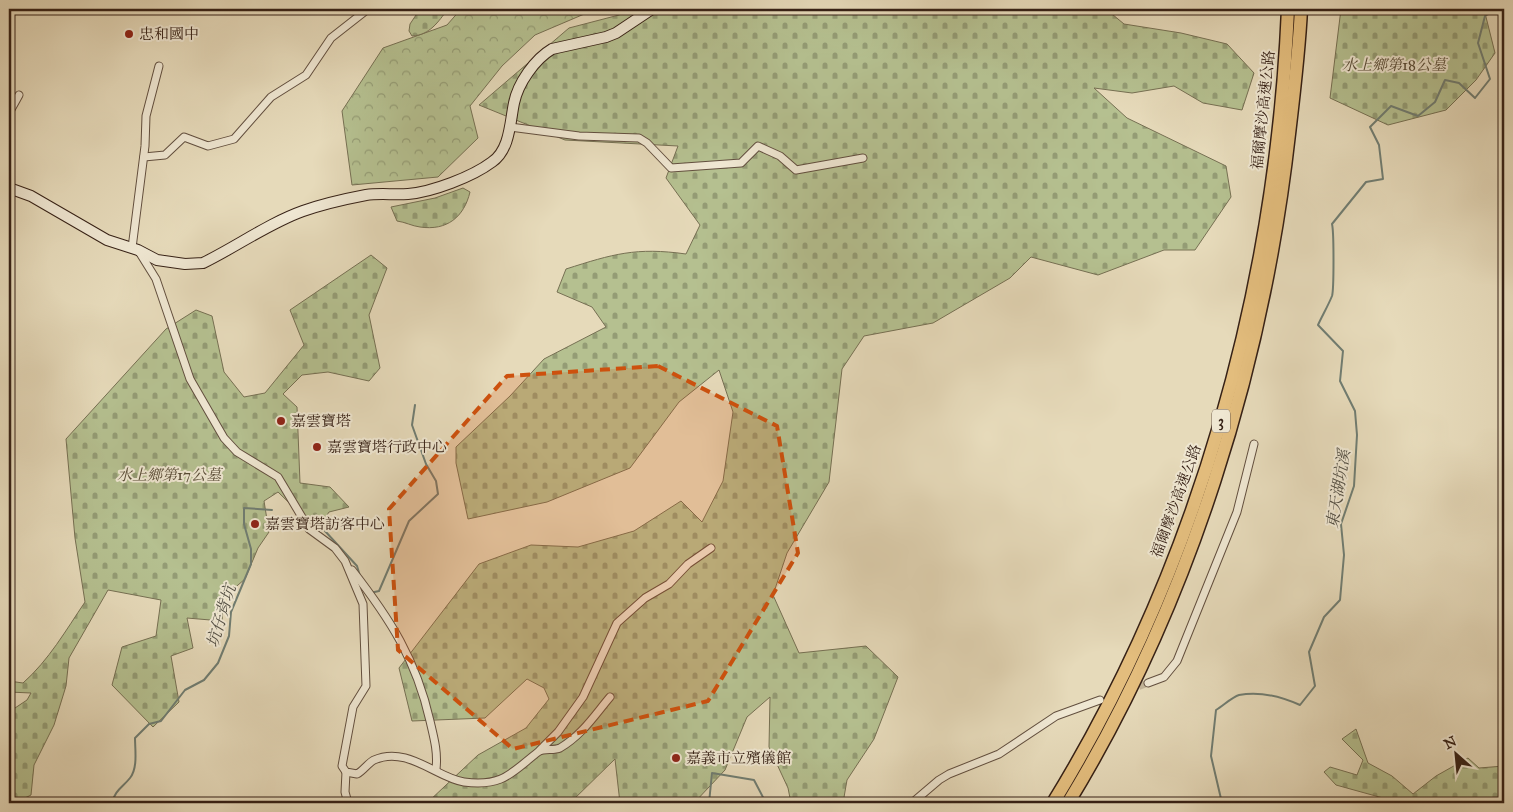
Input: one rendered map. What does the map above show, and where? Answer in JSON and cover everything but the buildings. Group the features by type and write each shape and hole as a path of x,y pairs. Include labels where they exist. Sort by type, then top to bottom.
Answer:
{"highway":[{"name":"福爾摩沙高速公路","path":"1053,803 1111,698 1153,612 1196,501 1229,396 1262,250 1272,188 1286,49 1288,9"},
{"name":"福爾摩沙高速公路","path":"1068,803 1123,704 1163,616 1206,505 1239,403 1272,254 1283,192 1300,48 1301,9"}],"street":[{"path":"144,157 165,154 184,137 208,146 234,139 271,97 306,75 331,38 368,9"},
{"path":"9,188 31,196 107,240 135,249 157,260 185,264 203,263 302,211 368,195 419,192 452,182 494,161 501,152 510,127 514,101 529,72 544,53 552,48 616,33 652,9"},
{"path":"159,66 146,116 135,249 156,279 190,379 224,438 237,452 278,477 309,530 334,548 388,618 415,670 427,706 438,754 436,770"},
{"path":"9,112 19,94"},
{"path":"510,127 579,136 639,138 647,143 671,168 741,163 758,146 780,156 796,170 863,158"},
{"path":"1148,683 1164,676 1177,661 1237,512 1254,444"},
{"path":"346,772 357,774 374,761 386,758 413,760 436,770 448,778 464,782 502,779 520,769 558,732 583,697 617,623 645,598 669,584 688,564 711,548"},
{"path":"345,562 363,604 366,686 350,717 342,766 346,772 344,792 348,803"},
{"path":"540,750 557,749 577,737 610,697"},
{"path":"912,803 949,774 999,754 1056,716 1100,700"}],"highlighted area":[{"path":"658,366 777,426 798,553 708,701 513,749 398,650 389,509 507,376"}],"green space":[{"path":"420,9 448,9 429,30 412,36 409,31 410,24"},
{"path":"461,9 596,9 535,35 502,66 470,106 478,138 438,177 352,185 342,111 383,48 447,25"},
{"path":"630,9 1106,9 1124,24 1181,33 1227,44 1254,73 1242,110 1203,103 1174,86 1132,93 1094,88 1127,118 1226,166 1231,197 1195,250 1164,250 1098,275 1031,257 1010,278 933,323 864,336 842,369 829,482 787,553 773,595 799,653 866,646 898,677 874,739 847,780 843,803 791,803 788,788 769,747 770,697 747,717 725,770 694,803 620,803 615,759 570,803 428,802 478,755 526,728 549,699 544,688 527,679 485,718 412,721 399,668 479,564 531,545 578,547 634,531 681,501 702,522 723,481 733,412 719,370 679,402 630,468 547,502 468,519 456,463 456,447 510,396 544,359 606,327 592,307 557,292 566,269 625,253 653,251 686,254 700,225 666,178 678,146 565,140 479,105 569,28 619,15"},
{"name":"水上鄉第18公墓","path":"1341,9 1484,9 1495,53 1476,80 1446,110 1388,125 1330,98"},
{"path":"463,188 470,192 463,209 453,220 438,227 420,227 397,221 391,207 435,198"},
{"name":"水上鄉第17公墓","path":"371,255 387,268 369,315 380,368 369,381 328,372 302,375 283,394 297,407 300,483 330,487 349,507 329,512 317,530 278,492 264,501 269,532 258,548 245,579 224,597 222,621 187,618 193,648 171,656 179,702 153,727 112,685 122,647 156,636 161,600 108,590 69,658 66,686 54,725 34,765 31,795 15,803 9,803 9,712 27,700 31,693 9,692 9,681 23,683 41,665 85,602 75,538 66,439 166,329 196,310 212,316 224,372 244,397 265,393 304,345 290,310"},
{"path":"1356,729 1368,763 1392,776 1413,794 1436,776 1468,758 1479,768 1504,766 1504,803 1401,803 1336,785 1324,772 1330,767 1357,775 1363,760 1342,739"}],"waterway":[{"name":"東天湖坑溪","path":"1222,803 1211,756 1216,710 1236,696 1247,694 1270,696 1300,705 1315,686 1309,652 1324,617 1340,600 1344,555 1341,524 1354,486 1357,435 1355,411 1340,381 1343,351 1318,325 1332,296 1334,260 1332,224 1366,182 1383,179 1379,145 1370,127 1391,106 1418,116 1435,102 1445,80 1459,83 1475,98 1490,79 1478,43 1485,16 1497,9"},
{"name":"坑仔背坑","path":"370,593 379,591 409,521 438,494 436,481 426,464 412,425 415,405"},
{"name":"坑仔背坑","path":"112,803 117,792 133,774 136,759 135,738 149,724 161,721 185,690 204,680 218,663 229,636 231,612 251,564 251,549 244,524 244,508 272,510"},
{"name":"坑仔背坑","path":"325,531 357,566 360,576"},
{"name":"東天湖坑溪","path":"709,803 712,773 754,780 766,803"}],"tunnel":[{"path":"1129,690 1148,683"}],"place":[{"name":"忠和國中","path":"129,34"},
{"name":"嘉雲寶塔","path":"281,421"},
{"name":"嘉雲寶塔行政中心","path":"317,447"},
{"name":"嘉雲寶塔訪客中心","path":"255,524"},
{"name":"嘉義市立殯儀館","path":"676,758"}]}
